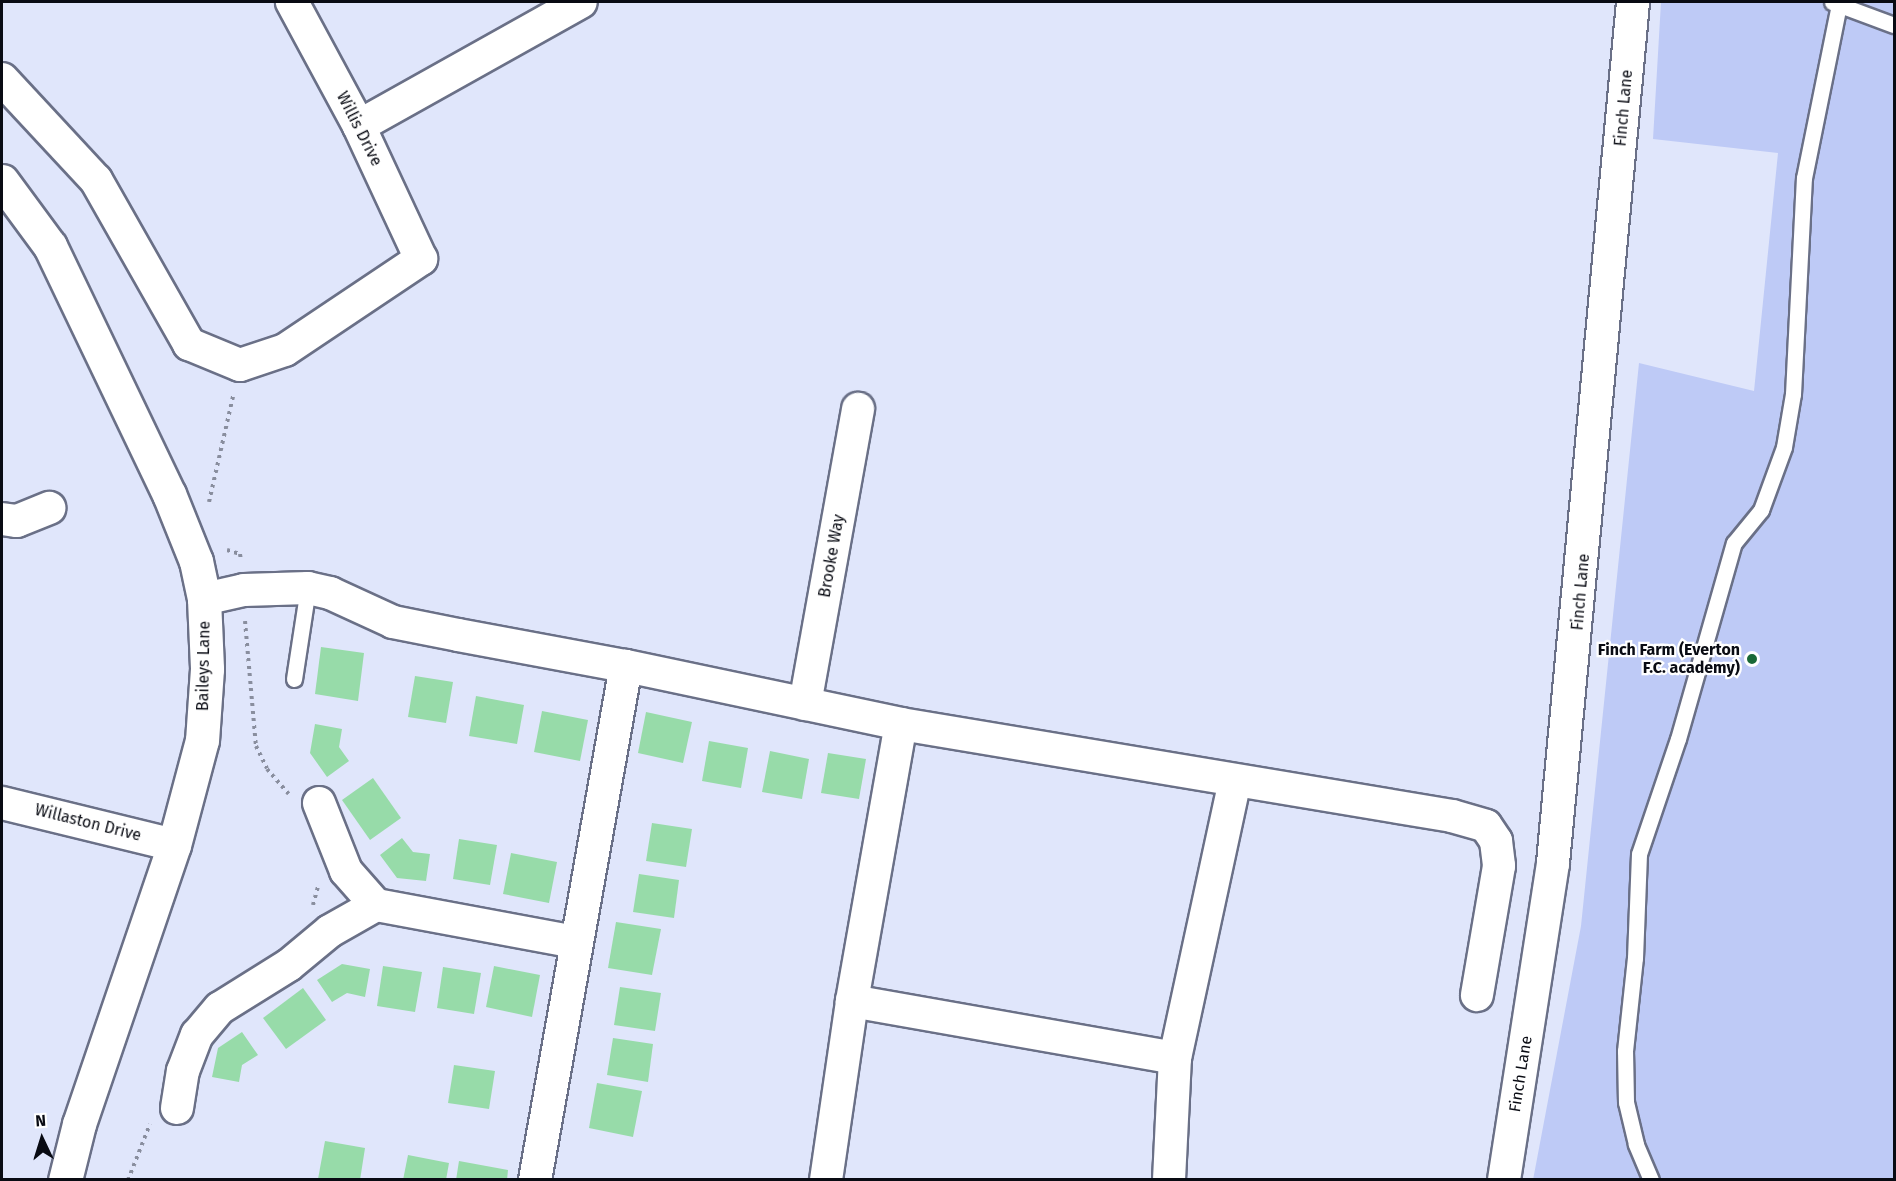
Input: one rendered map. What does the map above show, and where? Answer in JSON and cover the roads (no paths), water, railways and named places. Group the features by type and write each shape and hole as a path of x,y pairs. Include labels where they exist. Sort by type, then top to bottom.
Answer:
{"street":[{"name":"Willis Drive","path":"2,79 96,180 189,345 240,365 285,350 421,260 359,126 292,2"},
{"path":"359,126 581,2"},
{"name":"Finch Lane","path":"1504,1179 1553,863 1633,2"},
{"name":"Baileys Lane","path":"2,181 50,246 169,494 196,561 204,599 207,669 202,740 174,845 79,1124 65,1179"},
{"name":"Brooke Way","path":"805,704 858,409"},
{"path":"2,519 17,521 50,508"},
{"path":"204,599 244,590 308,588 330,593 393,622 627,666 901,724 1452,816 1486,826 1496,841 1499,866 1477,995"},
{"path":"535,1179 627,666"},
{"path":"826,1179 852,1001 901,724"},
{"path":"1169,1179 1175,1058 1235,780"},
{"name":"Willaston Drive","path":"2,803 174,845"},
{"path":"307,803 346,871 376,905 576,942"},
{"path":"165,1110 197,1035 220,1008 289,965 330,931 376,905"},
{"path":"852,1001 1175,1058"}],"lane":[{"path":"1652,1179 1636,1144 1626,1102 1625,1051 1635,958 1639,854 1678,738 1734,543 1761,510 1784,447 1793,394 1804,178 1835,3 1894,25"},
{"path":"294,679 308,588"}],"place":[{"name":"Finch Farm (Everton F.C. academy)","path":"1752,659"}]}
